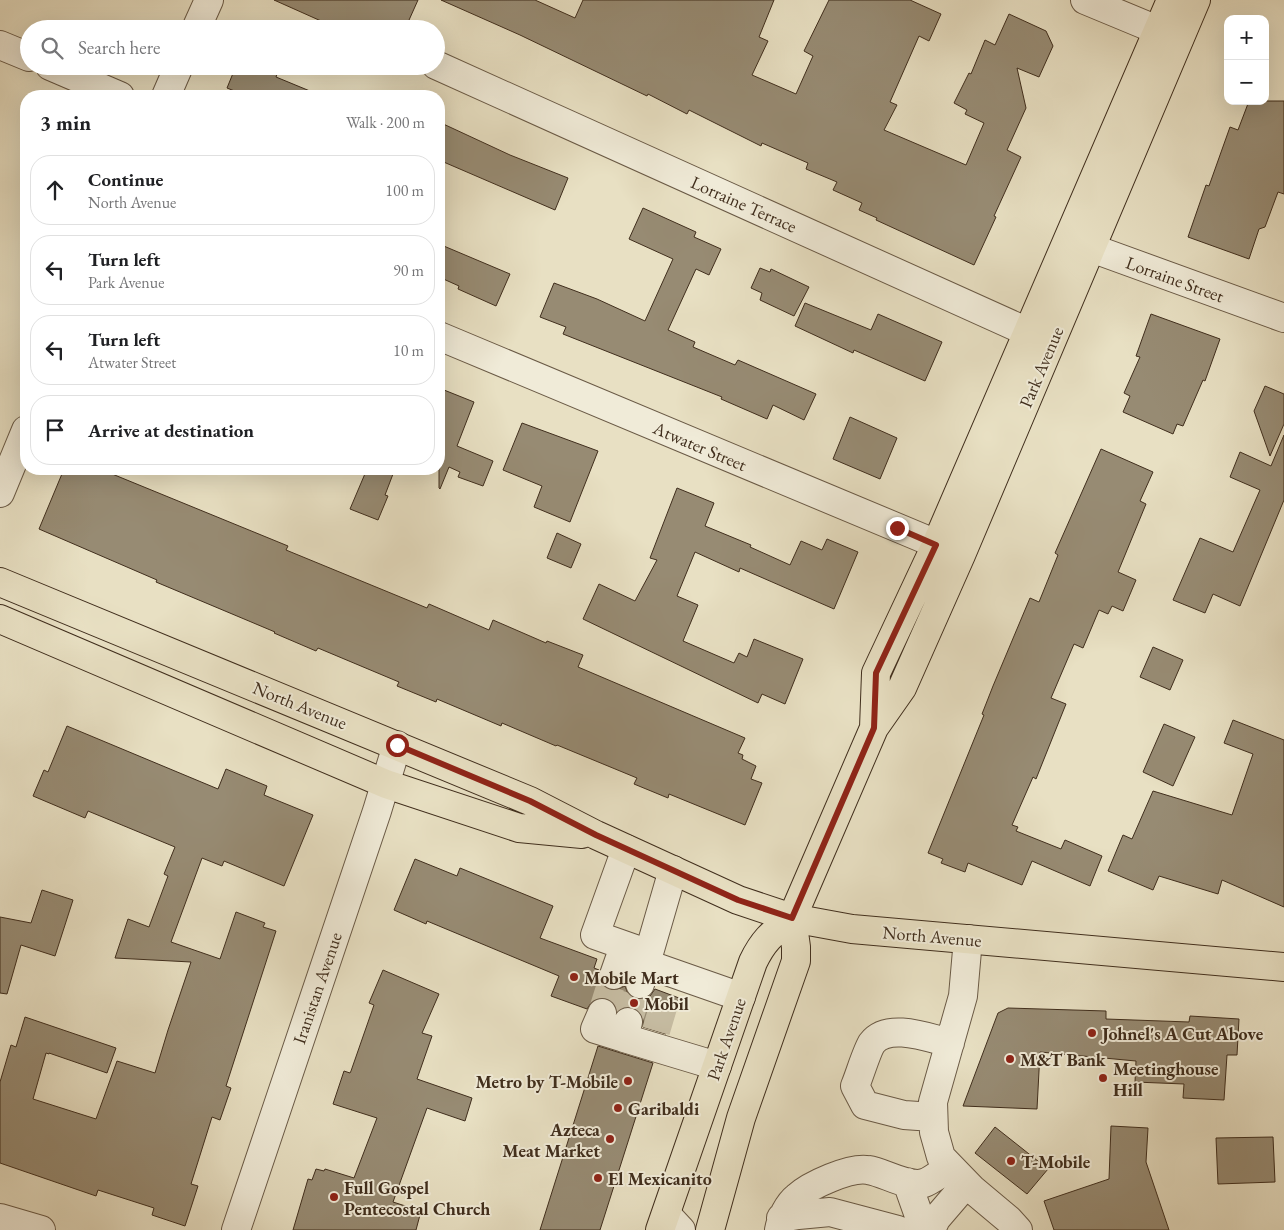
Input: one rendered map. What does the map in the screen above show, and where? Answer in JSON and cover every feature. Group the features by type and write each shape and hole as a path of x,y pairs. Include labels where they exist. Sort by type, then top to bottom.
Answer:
{"main road":[{"name":"Park Avenue","path":"1168,35 1170,0"},
{"name":"Park Avenue","path":"874,728 876,673 936,545 1027,331 1079,244 1168,35 1196,0"},
{"name":"Park Avenue","path":"669,1225 717,1066 760,948 769,936 792,918 874,728 902,688 1052,343 1079,244"},
{"name":"North Avenue","path":"0,582 530,801 596,835 738,900 792,918 852,929 1284,967"},
{"name":"North Avenue","path":"0,619 386,784 518,828 596,835"},
{"path":"710,1230 741,1118 796,961 792,918"}],"street":[{"path":"200,20 209,0"},
{"path":"1085,0 1168,35"},
{"path":"0,45 20,53"},
{"name":"Lorraine Terrace","path":"445,70 1052,343"},
{"path":"71,75 106,90"},
{"path":"169,90 176,75"},
{"name":"Lorraine Street","path":"1079,244 1284,318"},
{"name":"Atwater Street","path":"445,339 961,555"},
{"path":"0,493 20,445"},
{"name":"Iranistan Avenue","path":"236,1230 386,784 397,745"},
{"path":"626,849 595,935 671,983 741,997"},
{"path":"645,967 673,870"},
{"path":"968,939 963,996 933,1102 934,1132 941,1157 1018,1230"},
{"path":"614,975 621,955 645,967"},
{"path":"602,1013 595,1029 626,1030 653,1038 717,1066"},
{"path":"934,1118 904,1115 865,1105 856,1086 872,1042 886,1033 902,1032 950,1043"},
{"path":"780,1224 796,1197 820,1183 848,1171 868,1170 907,1182 924,1183 958,1175"},
{"path":"931,1230 958,1175"},
{"path":"907,1182 924,1230"},
{"path":"780,1224 798,1215 830,1212 898,1230"},
{"path":"0,1218 41,1230"}],"building":[{"path":"274,0 418,0 409,20 319,20"},
{"path":"441,0 535,0 575,18 583,0 774,0 759,37 768,41 752,75 796,94 813,56 804,51 829,0 910,0 941,14 929,41 919,36 890,102 897,105 884,130 966,165 984,123 965,114 967,110 954,103 969,73 971,74 985,40 995,45 1009,14 1046,31 1053,46 1039,77 1017,68 1026,108 1007,150 1021,157 974,265 876,220 877,218 859,210 862,203 833,190 837,182 806,169 808,163 762,143 761,146 689,110 687,114 648,94 647,96 520,35"},
{"path":"232,75 277,75 276,77 307,90 232,90 227,88"},
{"path":"1269,101 1284,101 1284,194 1278,192 1265,227 1259,229 1249,259 1188,237 1206,185 1209,186 1230,127 1238,130 1247,105 1269,105"},
{"path":"445,125 510,155 568,178 555,210 445,163"},
{"path":"643,208 696,232 694,237 721,249 709,275 696,269 668,330 695,342 693,347 735,365 738,360 816,394 804,420 773,405 767,419 721,399 722,397 563,334 566,327 540,317 554,283 597,299 645,321 673,259 629,239"},
{"path":"445,247 510,274 496,306 458,289 459,286 445,280"},
{"path":"760,268 770,272 771,269 809,287 794,316 760,300 762,293 751,288"},
{"path":"805,303 871,330 878,314 942,342 925,381 854,350 853,353 795,326"},
{"path":"1151,314 1220,339 1205,381 1203,380 1183,426 1177,424 1173,434 1123,412 1130,396 1124,393 1140,357 1136,356"},
{"path":"1265,386 1284,394 1284,424 1270,456 1254,411"},
{"path":"445,390 474,402 457,446 493,461 483,486 458,477 460,472 449,467 439,488 439,475 445,475"},
{"path":"850,417 897,438 880,479 833,459"},
{"path":"522,423 598,451 570,522 534,507 542,486 503,470"},
{"path":"1284,435 1284,500 1240,606 1213,594 1205,613 1173,600 1200,538 1233,552 1260,490 1230,477 1240,452 1271,466"},
{"path":"1101,449 1153,472 1140,501 1146,504 1118,572 1136,580 1123,611 1112,606 1108,614 1099,610 1083,648 1074,644 1051,698 1066,704 1036,779 1033,777 1012,825 1018,827 1016,831 1061,849 1065,840 1102,856 1090,886 1032,861 1022,885 968,863 965,872 941,863 943,859 928,853 984,715 982,714 993,686 1030,598 1039,602 1058,555 1055,553"},
{"path":"62,475 115,475 288,546 286,550 427,608 429,604 489,630 493,620 546,643 547,641 583,655 578,667 745,738 738,753 743,755 742,759 756,766 751,779 762,783 745,825 669,794 668,798 634,784 637,778 502,723 501,726 437,699 436,702 397,686 399,682 318,648 316,651 39,529"},
{"path":"364,475 393,475 385,495 388,496 378,520 350,509"},
{"path":"677,488 714,503 705,526 751,545 750,547 790,565 801,541 822,550 827,539 858,552 834,609 740,568 739,572 695,552 677,596 698,605 683,641 734,663 739,653 747,657 754,639 803,659 785,704 762,694 758,703 583,619 599,584 635,601 657,560 650,558"},
{"path":"557,533 581,544 571,568 547,558"},
{"path":"1153,647 1183,660 1170,690 1140,677"},
{"path":"1233,720 1284,740 1284,907 1222,880 1218,894 1159,876 1153,890 1108,871 1123,835 1132,839 1153,791 1232,815 1253,754 1224,743"},
{"path":"1164,724 1195,737 1173,786 1143,772"},
{"path":"67,726 218,789 226,769 267,786 264,795 313,815 284,886 224,861 222,866 202,858 171,942 220,959 236,912 265,923 263,927 276,931 226,1086 231,1088 220,1120 212,1117 191,1184 198,1186 185,1226 152,1215 154,1208 98,1190 96,1196 0,1163 0,1082 11,1045 16,1047 25,1017 116,1048 107,1073 46,1053 33,1099 96,1119 117,1061 155,1073 191,962 115,958 128,919 149,927 168,876 164,874 175,847 88,811 85,818 33,796 44,770 48,772"},
{"path":"415,859 457,876 460,868 553,906 540,938 597,959 594,968 599,970 599,978 603,986 609,990 616,990 625,986 628,994 636,999 644,999 650,996 655,989 679,998 666,1034 643,1027 643,1018 638,1010 624,1007 617,1011 614,1003 608,999 601,997 593,1000 587,1009 551,996 559,976 427,921 426,924 394,910"},
{"path":"42,890 73,900 55,956 21,945 7,994 0,993 0,917 31,923"},
{"path":"383,970 439,994 422,1033 432,1036 417,1079 472,1098 465,1121 427,1108 393,1202 421,1211 416,1230 293,1230 308,1179 312,1180 316,1169 324,1171 325,1169 354,1178 377,1118 333,1104 344,1071 350,1073 351,1071 374,1005 369,1003"},
{"path":"1008,1008 1106,1011 1106,1019 1189,1022 1190,1016 1239,1019 1237,1055 1227,1055 1224,1100 1183,1098 1184,1084 1135,1082 1136,1061 1040,1052 1037,1109 963,1106 998,1013"},
{"path":"598,1046 653,1063 600,1230 540,1230"},
{"path":"1111,1126 1148,1128 1146,1162 1169,1230 1054,1230 1044,1201 1109,1179"},
{"name":"T-Mobile","path":"995,1127 1048,1169 1027,1194 975,1153"},
{"path":"1273,1137 1275,1182 1218,1184 1216,1138"}],"tunnel":[{"path":"602,1013 614,975"},
{"path":"628,1022 640,984"},
{"path":"656,1031 667,994"}],"place":[{"name":"Mobile Mart","path":"574,977"},
{"name":"Mobil","path":"634,1003"},
{"name":"Johnel's A Cut Above","path":"1092,1033"},
{"name":"M&T Bank","path":"1010,1059"},
{"name":"Meetinghouse Hill","path":"1103,1078"},
{"name":"Metro by T-Mobile","path":"628,1081"},
{"name":"Garibaldi","path":"618,1108"},
{"name":"Azteca Meat Market","path":"610,1139"},
{"name":"T-Mobile","path":"1011,1161"},
{"name":"El Mexicanito","path":"598,1178"},
{"name":"Full Gospel Pentecostal Church","path":"334,1197"}],"route":[{"path":"397,745 530,801 596,835 738,900 792,918 874,728 876,673 936,545 897,528"}]}
